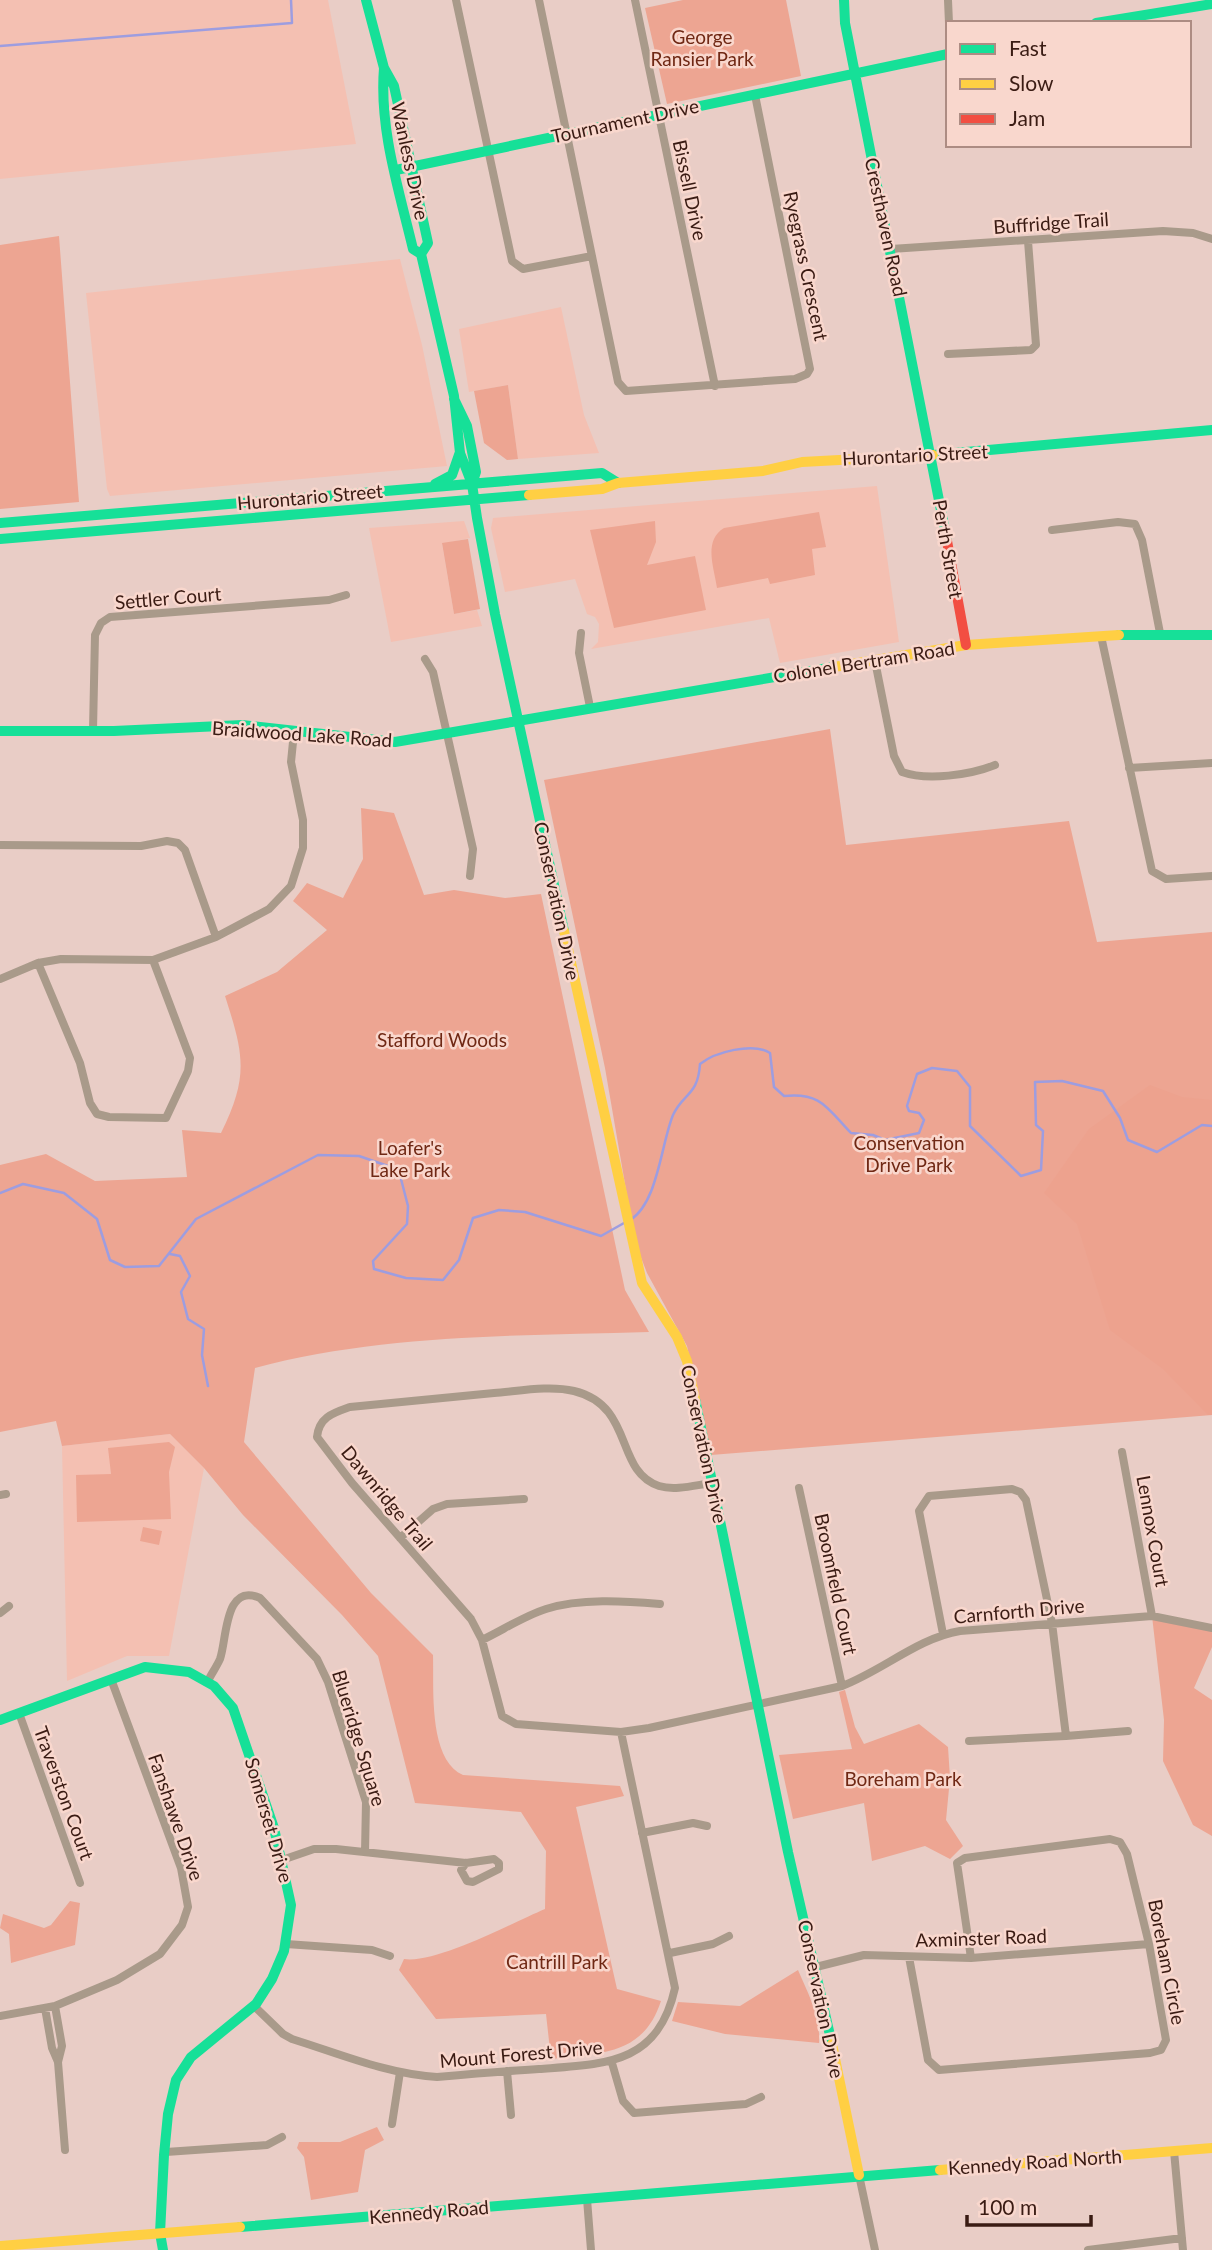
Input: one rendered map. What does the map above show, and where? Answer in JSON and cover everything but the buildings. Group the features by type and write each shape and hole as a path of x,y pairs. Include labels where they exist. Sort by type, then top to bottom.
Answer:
{"street":[{"name":"Wanless Drive","path":"366,0 384,68 394,86 428,243 421,254"},
{"path":"456,0 510,255 516,267 531,269 592,256"},
{"name":"Ryegrass Crescent","path":"539,0 622,387 636,393 802,378 810,369 755,95"},
{"name":"Bissell Drive","path":"635,0 715,386"},
{"name":"Cresthaven Road","path":"844,0 854,74 931,454"},
{"path":"948,0 948,21"},
{"path":"1104,21 1142,12 1212,3"},
{"name":"Tournament Drive","path":"396,170 946,54"},
{"name":"Wanless Drive","path":"384,68 380,91 396,170 413,249 421,254 454,399 460,452 466,474 472,484"},
{"name":"Buffridge Trail","path":"891,249 1163,230 1193,233 1212,239"},
{"path":"948,354 1031,350 1036,345 1028,241"},
{"name":"Wanless Drive","path":"454,399 469,438 476,472 472,484"},
{"name":"Hurontario Street","path":"0,539 602,489 618,483 763,471 802,461 931,454 1212,430"},
{"path":"407,489 447,480 454,470 460,452"},
{"name":"Perth Street","path":"931,454 966,645"},
{"name":"Hurontario Street","path":"0,523 602,473 618,483"},
{"name":"Conservation Drive","path":"472,484 518,720 632,1246 645,1290 677,1337 687,1361 788,1852 816,1967 874,2250"},
{"path":"1052,530 1118,522 1135,524 1142,540 1160,633"},
{"name":"Settler Court","path":"93,730 95,635 101,623 110,617 329,600 346,595"},
{"name":"Colonel Bertram Road","path":"518,720 966,645 1160,633 1212,635"},
{"path":"581,634 579,653 590,707"},
{"path":"1101,636 1152,871 1166,878 1212,876"},
{"path":"425,659 433,672 473,849 470,876"},
{"path":"875,661 894,756 902,772 914,776 982,771 995,765"},
{"name":"Braidwood Lake Road","path":"0,731 233,725 395,743 518,720"},
{"path":"0,979 38,963 61,959 153,960 216,937 269,909 284,897 297,873 303,848 303,820 291,762 294,732"},
{"path":"1129,768 1212,763"},
{"path":"0,845 141,846 167,841 178,843 185,850 216,937"},
{"path":"38,963 80,1063 90,1103 97,1114 109,1117 166,1118 188,1072 190,1058 153,960"},
{"name":"Dawnridge Trail","path":"712,1483 671,1487 644,1478 630,1459 618,1423 593,1399 573,1390 531,1390 350,1407 326,1417 318,1426 317,1437 323,1447 471,1619 482,1640 498,1707 508,1722 621,1732 758,1704"},
{"name":"Lennox Court","path":"1122,1452 1152,1616"},
{"name":"Broomfield Court","path":"799,1488 842,1686"},
{"path":"943,1634 919,1511 929,1496 1013,1489 1020,1492 1026,1500 1052,1623 1066,1736"},
{"path":"400,1538 433,1509 447,1504 524,1499"},
{"name":"Blueridge Square","path":"209,1679 220,1658 227,1619 234,1604 239,1598 253,1595 260,1598 317,1659 328,1682 366,1802 365,1852"},
{"path":"482,1640 544,1609 629,1601 660,1604"},
{"path":"0,1613 9,1606"},
{"name":"Carnforth Drive","path":"758,1704 842,1686 866,1677 943,1634 1152,1616 1212,1628"},
{"path":"0,1720 145,1667 163,1666 196,1673 209,1679"},
{"name":"Fanshawe Drive","path":"0,2016 55,2006 117,1980 160,1954 176,1936 188,1907 181,1868 111,1679"},
{"name":"Somerset Drive","path":"163,2250 160,2233 169,2103 183,2067 193,2055 230,2029 254,2006 274,1975 286,1944 290,1892 282,1860 240,1722 232,1704 209,1679"},
{"name":"Traverston Court","path":"19,1713 80,1883"},
{"path":"969,1741 1128,1731"},
{"name":"Mount Forest Drive","path":"254,2006 283,2034 292,2039 400,2072 437,2077 612,2063 647,2043 663,2024 675,1988 670,1953 621,1732"},
{"path":"642,1833 693,1823 707,1826"},
{"name":"Boreham Circle","path":"909,1957 928,2060 939,2070 1161,2050 1166,2040 1149,1944 1127,1854 1120,1842 1110,1839 965,1858 957,1863 971,1958"},
{"path":"282,1860 314,1849 456,1859 466,1863"},
{"path":"670,1953 713,1944 729,1936"},
{"path":"286,1944 372,1950 390,1956"},
{"name":"Axminster Road","path":"816,1967 864,1955 971,1958 1149,1944"},
{"path":"55,2006 62,2046 58,2062 65,2150"},
{"path":"45,2008 52,2048 58,2062"},
{"path":"612,2063 623,2101 634,2113 746,2104 761,2097"},
{"path":"507,2071 511,2116"},
{"path":"392,2124 400,2072"},
{"path":"166,2152 267,2145 282,2137"},
{"name":"Kennedy Road North","path":"859,2175 1212,2148"},
{"path":"1174,2151 1183,2250"},
{"name":"Kennedy Road","path":"0,2246 859,2175"},
{"path":"587,2199 591,2250"},
{"path":"1088,2250 1182,2238"}],"shaded area":[{"path":"0,0 328,0 356,144 0,179"},
{"path":"400,259 422,345 447,466 110,496 107,489 86,293"},
{"path":"561,307 584,415 599,453 518,459 508,385 469,392 459,329"},
{"path":"877,486 899,642 780,663 769,618 591,649 598,642 599,624 595,617 587,614 575,579 505,592 491,528 493,518"},
{"path":"464,521 470,538 442,544 454,614 477,610 482,626 391,642 369,528"},
{"path":"1150,1085 1182,1097 1212,1100 1212,1415 1208,1415 1163,1369 1110,1330 1077,1224 1044,1193 1089,1129"},
{"path":"170,1434 204,1468 169,1656 127,1656 67,1681 62,1446"}],"green space":[{"name":"George Ransier Park","path":"683,0 786,0 801,76 667,104 645,8"},
{"path":"59,236 79,502 0,509 0,245"},
{"path":"508,385 518,459 507,460 484,443 474,391"},
{"path":"819,512 826,547 812,549 815,575 770,584 768,578 717,588 712,547 718,533 724,528"},
{"path":"655,521 656,542 647,565 695,556 706,610 614,628 590,530"},
{"path":"468,539 480,609 454,614 442,543"},
{"name":"Conservation Drive Park","path":"830,729 846,845 1069,821 1097,942 1212,932 1212,1415 711,1455 687,1346 647,1273 635,1242 605,1068 544,780"},
{"name":"Loafer's Lake Park","path":"361,808 394,813 424,895 454,890 505,898 541,894 625,1290 649,1332 500,1336 401,1343 303,1357 255,1368 244,1442 371,1593 433,1655 435,1722 444,1755 452,1767 463,1775 620,1786 624,1796 576,1807 617,1989 661,2001 653,2019 643,2032 631,2042 603,2053 551,2059 546,2014 436,2019 399,1970 404,1959 418,1959 454,1949 545,1909 546,1851 521,1812 415,1803 378,1656 342,1615 243,1515 204,1468 170,1434 62,1446 56,1421 0,1432 0,1165 46,1154 95,1181 187,1177 182,1130 221,1133 240,1080 239,1050 225,996 277,972 327,930 293,901 307,883 343,898 363,859"},
{"path":"169,1442 175,1447 169,1472 171,1519 77,1522 76,1475 111,1474 108,1448"},
{"path":"143,1527 162,1531 159,1545 140,1541"},
{"path":"1152,1616 1212,1628 1212,1647 1194,1688 1212,1700 1212,1836 1193,1825 1163,1761 1164,1720"},
{"name":"Boreham Park","path":"845,1690 855,1727 864,1744 919,1724 948,1747 950,1778 946,1820 963,1846 950,1859 925,1846 872,1861 864,1803 793,1819 779,1755 852,1749 839,1692"},
{"path":"70,1901 80,1903 75,1945 11,1963 9,1934 0,1928 3,1914 44,1928 51,1925"},
{"path":"798,1970 816,2015 819,2043 725,2034 672,2021 678,2002 740,2006"},
{"path":"377,2127 384,2140 365,2150 358,2192 311,2200 304,2157 297,2148 299,2142 340,2142"}],"waterway":[{"path":"0,46 292,23 291,0"},
{"path":"630,1220 639,1212 653,1187 673,1115 693,1088 700,1064 715,1056 744,1048 770,1053 774,1087 784,1096 797,1095 815,1099 829,1109 851,1133 873,1135 885,1140 919,1133 924,1120 919,1113 909,1111 907,1106 917,1074 932,1068 957,1071 970,1087 970,1126 1021,1176 1041,1170 1043,1131 1036,1125 1035,1082 1062,1081 1103,1091 1120,1118 1128,1140 1157,1152 1202,1125 1212,1126"},
{"path":"0,1193 23,1184 64,1193 97,1219 110,1260 125,1267 159,1266 196,1219 318,1155 359,1156 388,1166 401,1179 408,1206 407,1224 373,1261 374,1269 406,1278 443,1280 459,1260 473,1218 499,1210 525,1212 601,1236 624,1223"},
{"path":"170,1254 180,1256 190,1276 181,1292 188,1319 204,1329 202,1355 208,1386"}],"traffic: fast":[{"path":"366,0 384,68 394,86 428,243 421,254"},
{"path":"844,0 845,23 947,541"},
{"path":"1108,21 1212,4"},
{"path":"396,170 946,54"},
{"path":"384,68 384,114 391,159 413,249 421,254 454,396 460,453 472,484"},
{"path":"454,399 467,426 476,472 472,484 477,518 495,614 564,931"},
{"path":"933,455 1212,430"},
{"path":"435,484 452,475 460,452"},
{"path":"0,523 602,473 618,483"},
{"path":"0,539 529,495"},
{"path":"1119,635 1212,635"},
{"path":"0,731 114,731 242,725 395,742 834,667"},
{"path":"695,1399 788,1852 832,2044"},
{"path":"0,1720 145,1667 189,1672 214,1686 233,1708 274,1828 291,1905 284,1951 272,1979 256,2004 191,2057 176,2080 168,2114 164,2155 160,2233 163,2250"},
{"path":"240,2227 940,2170"}],"traffic: slow":[{"path":"529,495 602,489 618,483 763,471 802,462 933,455"},
{"path":"834,667 966,645 1119,635"},
{"path":"564,931 642,1283 677,1337 687,1361 695,1399"},
{"path":"832,2044 859,2175"},
{"path":"940,2170 1212,2148"},
{"path":"0,2246 240,2227"}],"traffic: jam":[{"path":"947,541 966,645"}],"park label":[{"name":"Stafford Woods","path":"442,1040"},
{"name":"Cantrill Park","path":"557,1962"}]}
